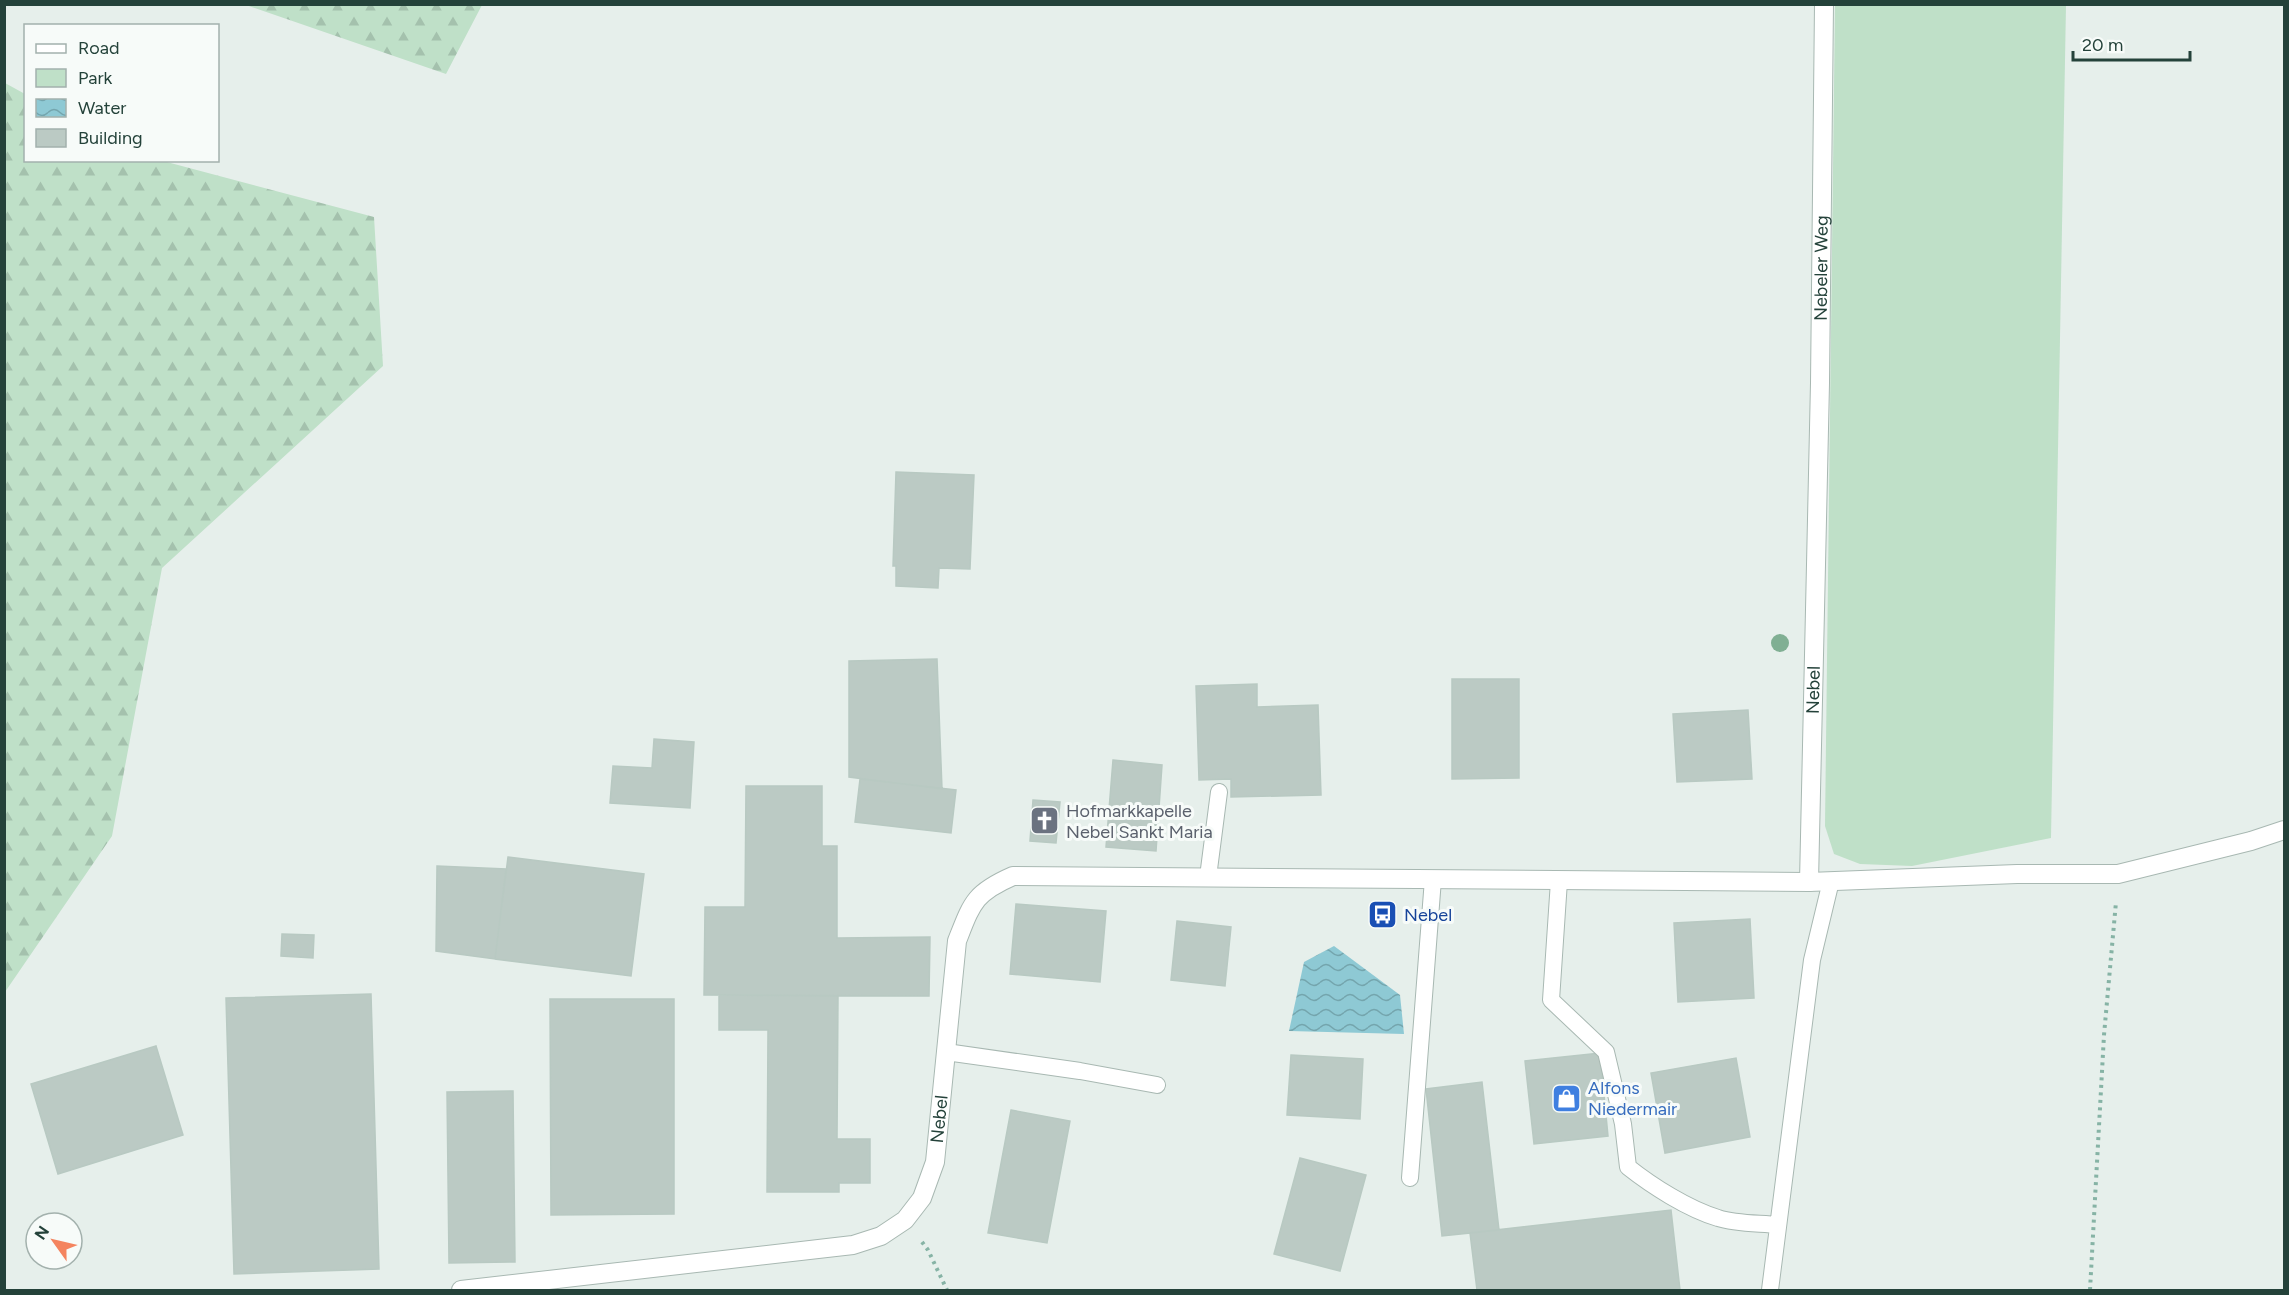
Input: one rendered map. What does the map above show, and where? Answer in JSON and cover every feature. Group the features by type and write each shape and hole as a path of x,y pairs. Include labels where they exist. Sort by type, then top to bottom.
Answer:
{"street":[{"name":"Nebeler Weg","path":"1818,533 1824,4"},
{"name":"Nebel","path":"1809,882 1818,533"},
{"name":"Nebel","path":"461,1290 541,1286 853,1245 881,1236 905,1221 922,1198 935,1162 957,941 969,908 988,887 1012,876 1809,882 2017,874 2118,874 2251,841 2284,830"}],"lane":[{"path":"1208,877 1219,792"},
{"path":"1410,1178 1433,879"},
{"path":"1559,881 1551,1000 1606,1052 1623,1124 1628,1167 1673,1197 1719,1219 1778,1225"},
{"path":"1770,1290 1812,960 1831,881"},
{"path":"946,1052 1080,1071 1157,1085"}],"path":[{"path":"2090,1290 2104,1035 2118,874"},
{"path":"905,1221 928,1250 947,1290"}],"green space":[{"path":"482,4 446,74 246,5"},
{"path":"1835,5 2066,5 2051,838 1912,866 1860,864 1834,854 1825,826"},
{"path":"5,83 24,93 24,162 167,162 374,217 383,366 162,568 112,836 5,992"}],"water":[{"path":"1334,946 1400,995 1404,1034 1289,1031 1304,962"}],"building":[{"path":"896,472 974,475 970,569 939,568 938,588 896,586 896,566 893,566"},
{"path":"937,659 942,789 849,777 849,661"},
{"path":"1452,679 1519,679 1519,778 1452,779"},
{"path":"1257,684 1257,707 1318,705 1321,795 1231,797 1231,779 1199,780 1196,686"},
{"path":"1748,710 1752,779 1677,782 1673,714"},
{"path":"654,739 694,742 690,808 610,803 613,766 652,768"},
{"path":"1113,760 1162,765 1156,851 1106,847"},
{"path":"860,779 956,790 951,833 855,822"},
{"path":"746,786 822,786 822,846 837,846 837,938 930,937 929,996 704,995 705,907 745,907"},
{"name":"Hofmarkkapelle Nebel Sankt Maria","path":"1033,800 1060,802 1056,843 1030,841"},
{"path":"508,857 644,874 631,976 495,959"},
{"path":"437,866 506,869 495,959 436,951"},
{"path":"1016,904 1106,911 1100,982 1010,974"},
{"path":"1750,919 1754,998 1678,1002 1674,923"},
{"path":"1177,921 1231,927 1225,986 1171,980"},
{"path":"282,934 314,935 313,958 281,956"},
{"path":"371,994 379,1269 234,1274 226,998"},
{"path":"719,995 838,996 837,1139 870,1139 870,1183 839,1183 839,1192 767,1192 768,1030 719,1030"},
{"path":"550,999 674,999 674,1214 551,1215"},
{"path":"156,1046 183,1135 58,1174 31,1084"},
{"name":"Alfons Niedermair","path":"1600,1053 1608,1136 1534,1144 1525,1061"},
{"path":"1291,1055 1363,1059 1360,1119 1287,1115"},
{"path":"1736,1058 1750,1137 1665,1153 1651,1073"},
{"path":"1482,1082 1499,1230 1442,1236 1426,1089"},
{"path":"513,1091 515,1262 449,1263 447,1092"},
{"path":"1011,1110 1070,1121 1047,1243 988,1233"},
{"path":"1300,1158 1366,1175 1340,1271 1274,1254"},
{"path":"1671,1210 1680,1290 1477,1290 1470,1233"}],"place":[{"name":"Hofmarkkapelle Nebel Sankt Maria","path":"1045,821"},
{"name":"Nebel","path":"1383,915"},
{"name":"Alfons Niedermair","path":"1567,1098"}]}
